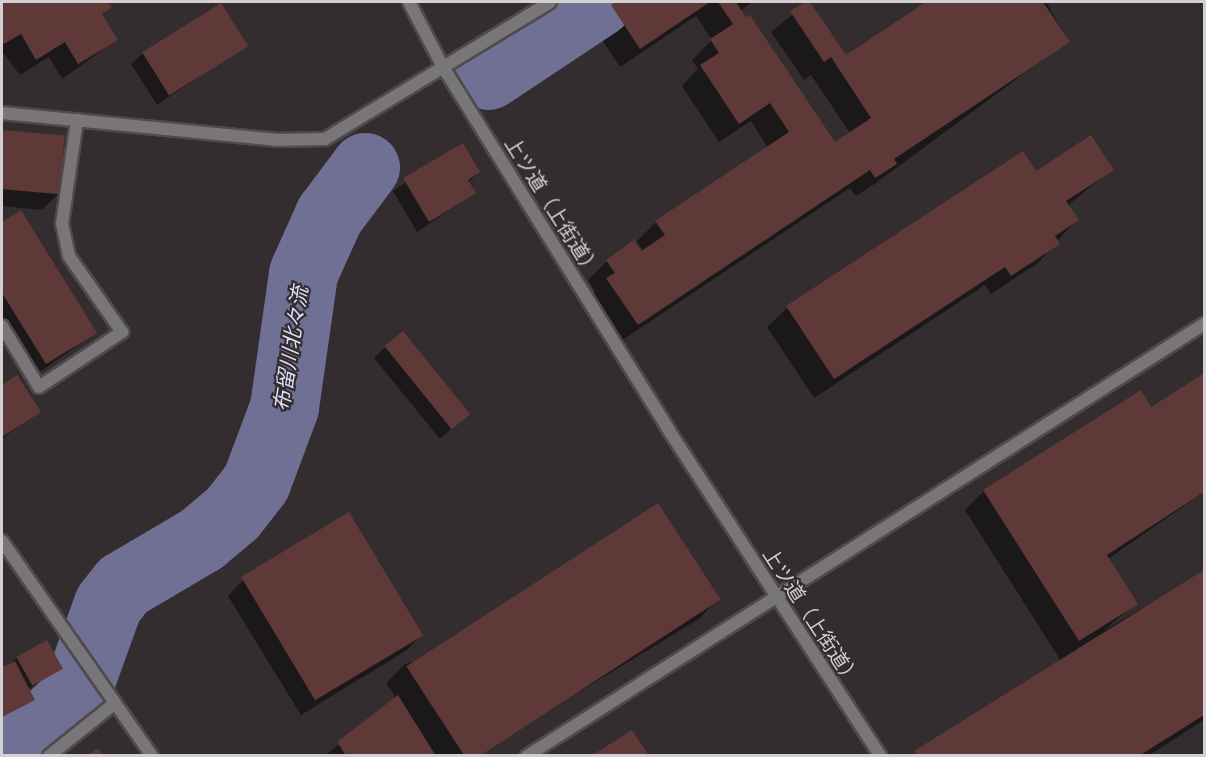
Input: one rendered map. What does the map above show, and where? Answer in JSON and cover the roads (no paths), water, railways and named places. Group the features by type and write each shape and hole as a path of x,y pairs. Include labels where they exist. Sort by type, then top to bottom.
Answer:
{"street":[{"name":"上ツ道（上街道）","path":"409,2 443,67 776,601 880,756"},
{"path":"2,113 276,140 325,139 550,2"},
{"path":"2,326 39,387 122,332 69,256 62,224 77,120"},
{"path":"527,756 776,601 1204,324"},
{"path":"2,541 152,756"},
{"path":"49,756 115,702"}],"waterway":[{"name":"布留川北々流","path":"488,75 598,2"},
{"name":"布留川北々流","path":"2,754 30,738 75,695 108,604 123,585 201,539 232,513 256,482 284,407 303,273 329,215 365,167"}]}
